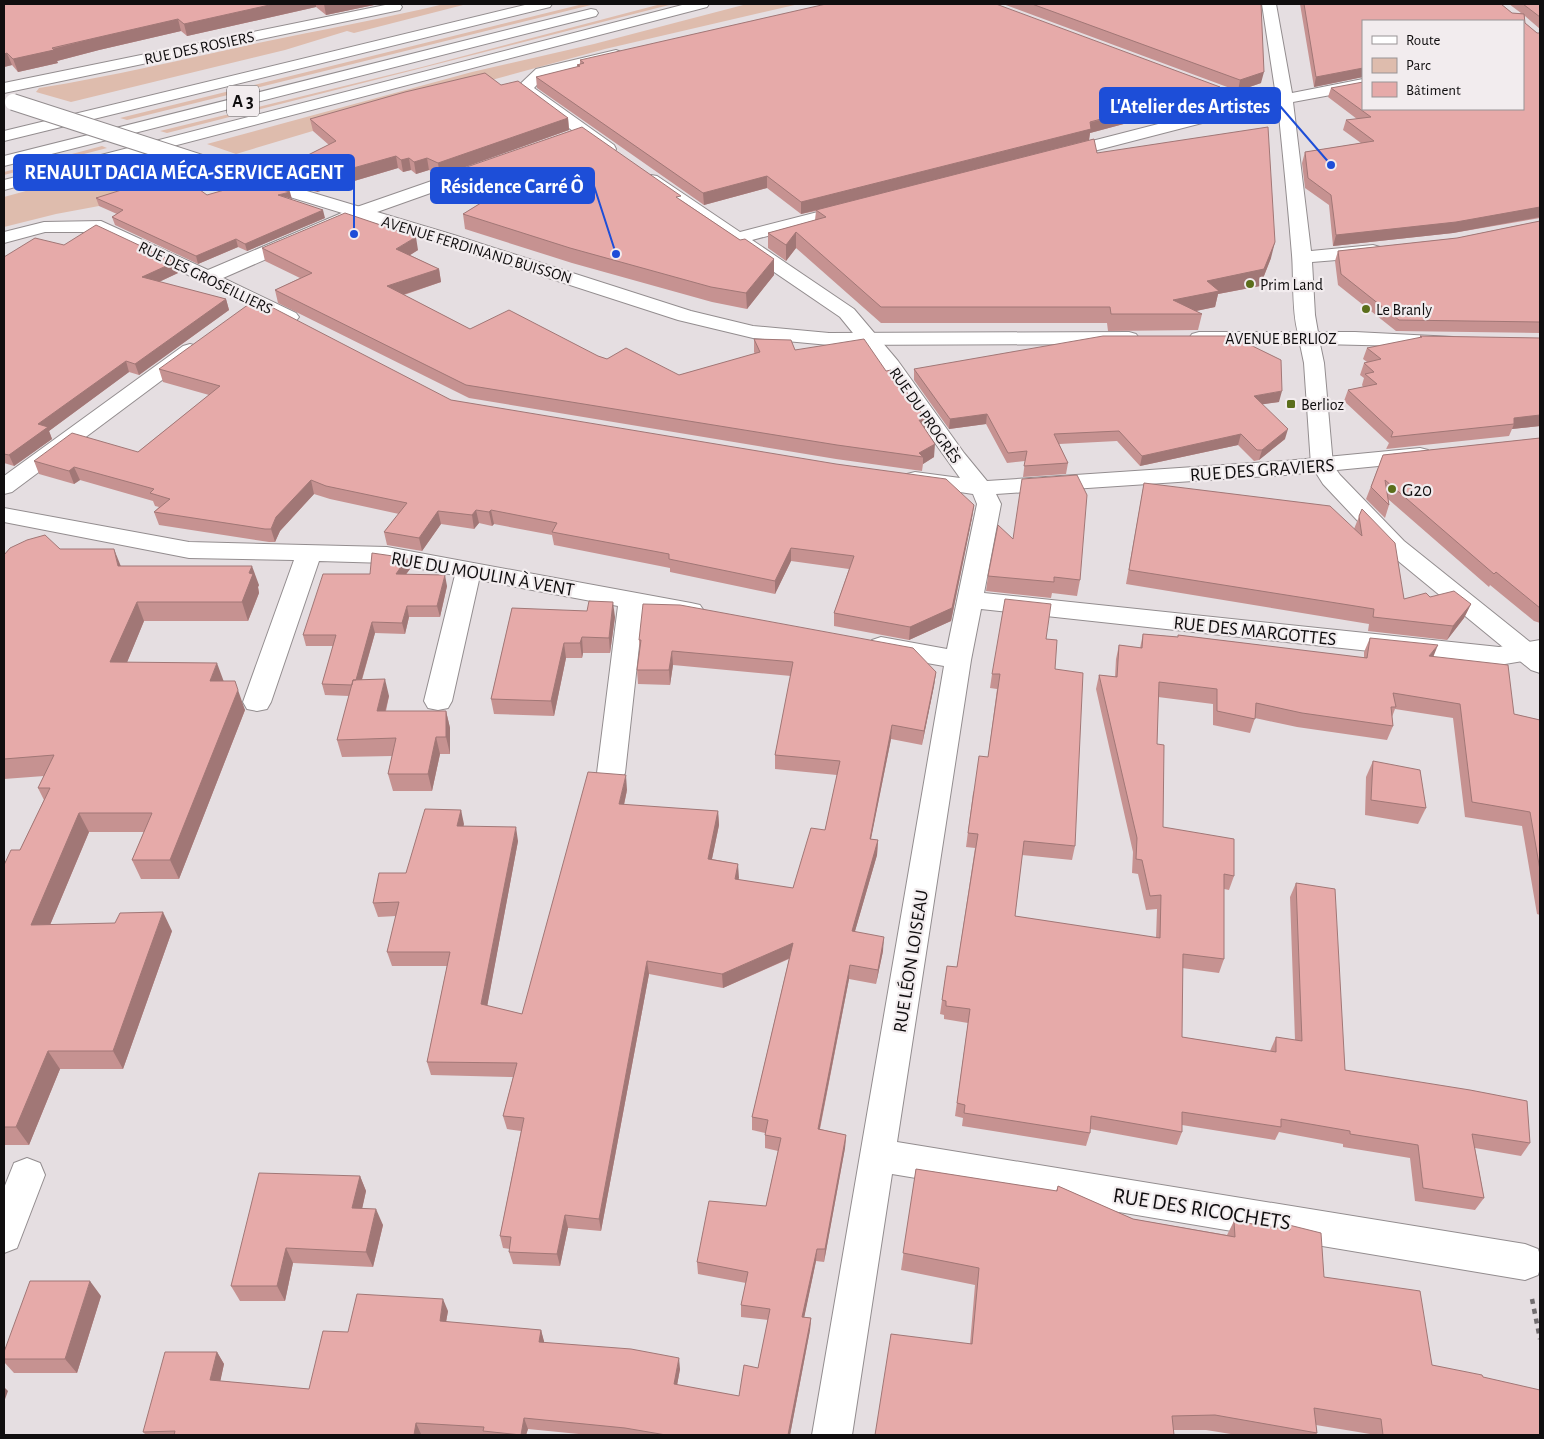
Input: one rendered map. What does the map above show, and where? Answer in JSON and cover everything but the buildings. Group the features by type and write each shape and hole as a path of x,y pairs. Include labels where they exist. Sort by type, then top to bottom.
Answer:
{"main road":[{"path":"469,23 488,6 496,4"},
{"name":"A 3","path":"4,136 545,4"},
{"path":"4,185 700,4"},
{"name":"RUE DES ROSIERS","path":"7,97 393,5"},
{"path":"1272,6 1285,100 1302,257 1305,315 1314,363 1322,465 1332,480 1395,546 1535,654"},
{"name":"A 3","path":"4,161 608,9"},
{"path":"622,160 524,88 541,72 628,52"},
{"path":"1043,159 1254,106 1362,84"},
{"path":"1230,96 1254,106"},
{"name":"AVENUE FERDINAND BUISSON","path":"7,97 260,182 685,316 720,325 776,335 829,339 872,338"},
{"path":"562,141 584,133"},
{"path":"208,277 357,213 508,160"},
{"name":"RUE DU PROGRÈS","path":"637,170 847,313 872,338 961,465 983,488"},
{"path":"738,238 869,204"},
{"name":"RUE DES GROSEILLIERS","path":"4,238 44,227 100,226 208,277 249,307 311,328"},
{"path":"1302,257 1386,249"},
{"path":"4,487 210,336"},
{"path":"872,338 1152,338"},
{"name":"AVENUE BERLIOZ","path":"1182,338 1462,341"},
{"name":"RUE DES GRAVIERS","path":"983,488 1322,465 1444,452"},
{"path":"894,476 983,488"},
{"name":"RUE LÉON LOISEAU","path":"832,1435 958,660 990,504 983,488"},
{"name":"RUE DU MOULIN À VENT","path":"4,515 188,550 387,555 718,616"},
{"path":"257,702 309,553"},
{"path":"438,701 469,570"},
{"path":"611,772 631,600"},
{"name":"RUE DES MARGOTTES","path":"969,600 1499,656 1535,654"},
{"path":"863,642 958,660"},
{"name":"RUE DES RICOCHETS","path":"878,1155 1525,1262"},
{"path":"4,1234 27,1175"}],"green space":[{"path":"444,4 467,4 354,33 347,31 285,50 71,102 36,92 39,88 122,73"},
{"path":"583,4 595,4 127,120 120,118"},
{"path":"661,4 673,4 167,133 160,131 422,67"},
{"path":"747,4 799,4 605,49 400,105 236,154 207,144 472,72 594,44"},
{"path":"102,146 107,148 4,175 4,172"},
{"path":"142,159 195,175 99,206 4,227 4,197"}],"place":[{"name":"L'Atelier des Artistes","path":"1331,165"},
{"name":"RENAULT DACIA MÉCA-SERVICE AGENT","path":"354,234"},
{"name":"Résidence Carré Ô","path":"616,254"},
{"name":"Prim Land","path":"1250,284"},
{"name":"Le Branly","path":"1366,309"},
{"name":"Berlioz","path":"1291,404"},
{"name":"G20","path":"1392,489"}]}
